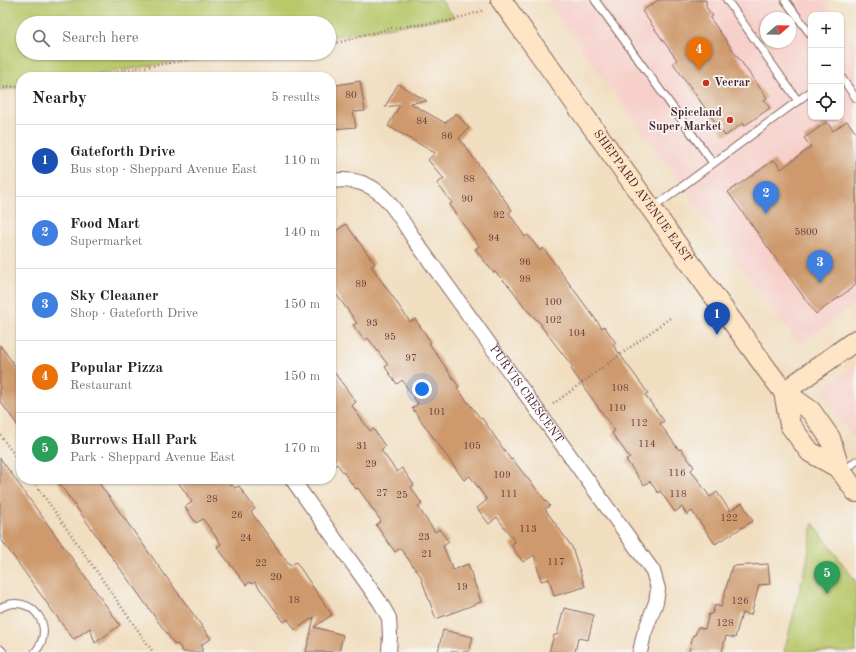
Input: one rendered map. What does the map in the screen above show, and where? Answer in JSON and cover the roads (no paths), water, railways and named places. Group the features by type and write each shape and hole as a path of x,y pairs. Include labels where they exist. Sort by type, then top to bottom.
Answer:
{"main road":[{"name":"SHEPPARD AVENUE EAST","path":"502,2 784,392 790,425 810,452 846,467 856,492"},
{"path":"784,392 856,340"}],"street":[{"name":"PURVIS CRESCENT","path":"336,181 344,180 366,185 376,190 388,201 653,571 658,589 656,602 644,634 640,652"},
{"path":"296,484 380,602 389,618 390,635 388,652"}],"lane":[{"path":"595,0 713,163"},
{"path":"727,0 798,101"},
{"path":"786,0 808,31"},
{"path":"844,81 856,98"},
{"path":"651,209 808,93"},
{"path":"0,608 15,603 24,604 33,609 39,616 43,624 44,634 42,643 35,652"},
{"path":"0,649 3,652"}],"place":[{"name":"Popular Pizza","path":"699,70"},
{"name":"Veerar","path":"706,83"},
{"name":"Spiceland Super Market","path":"730,120"},
{"name":"Food Mart","path":"766,214"},
{"name":"Sky Cleaaner","path":"820,283"},
{"name":"Gateforth Drive","path":"717,335"},
{"name":"Burrows Hall Park","path":"827,594"}]}
